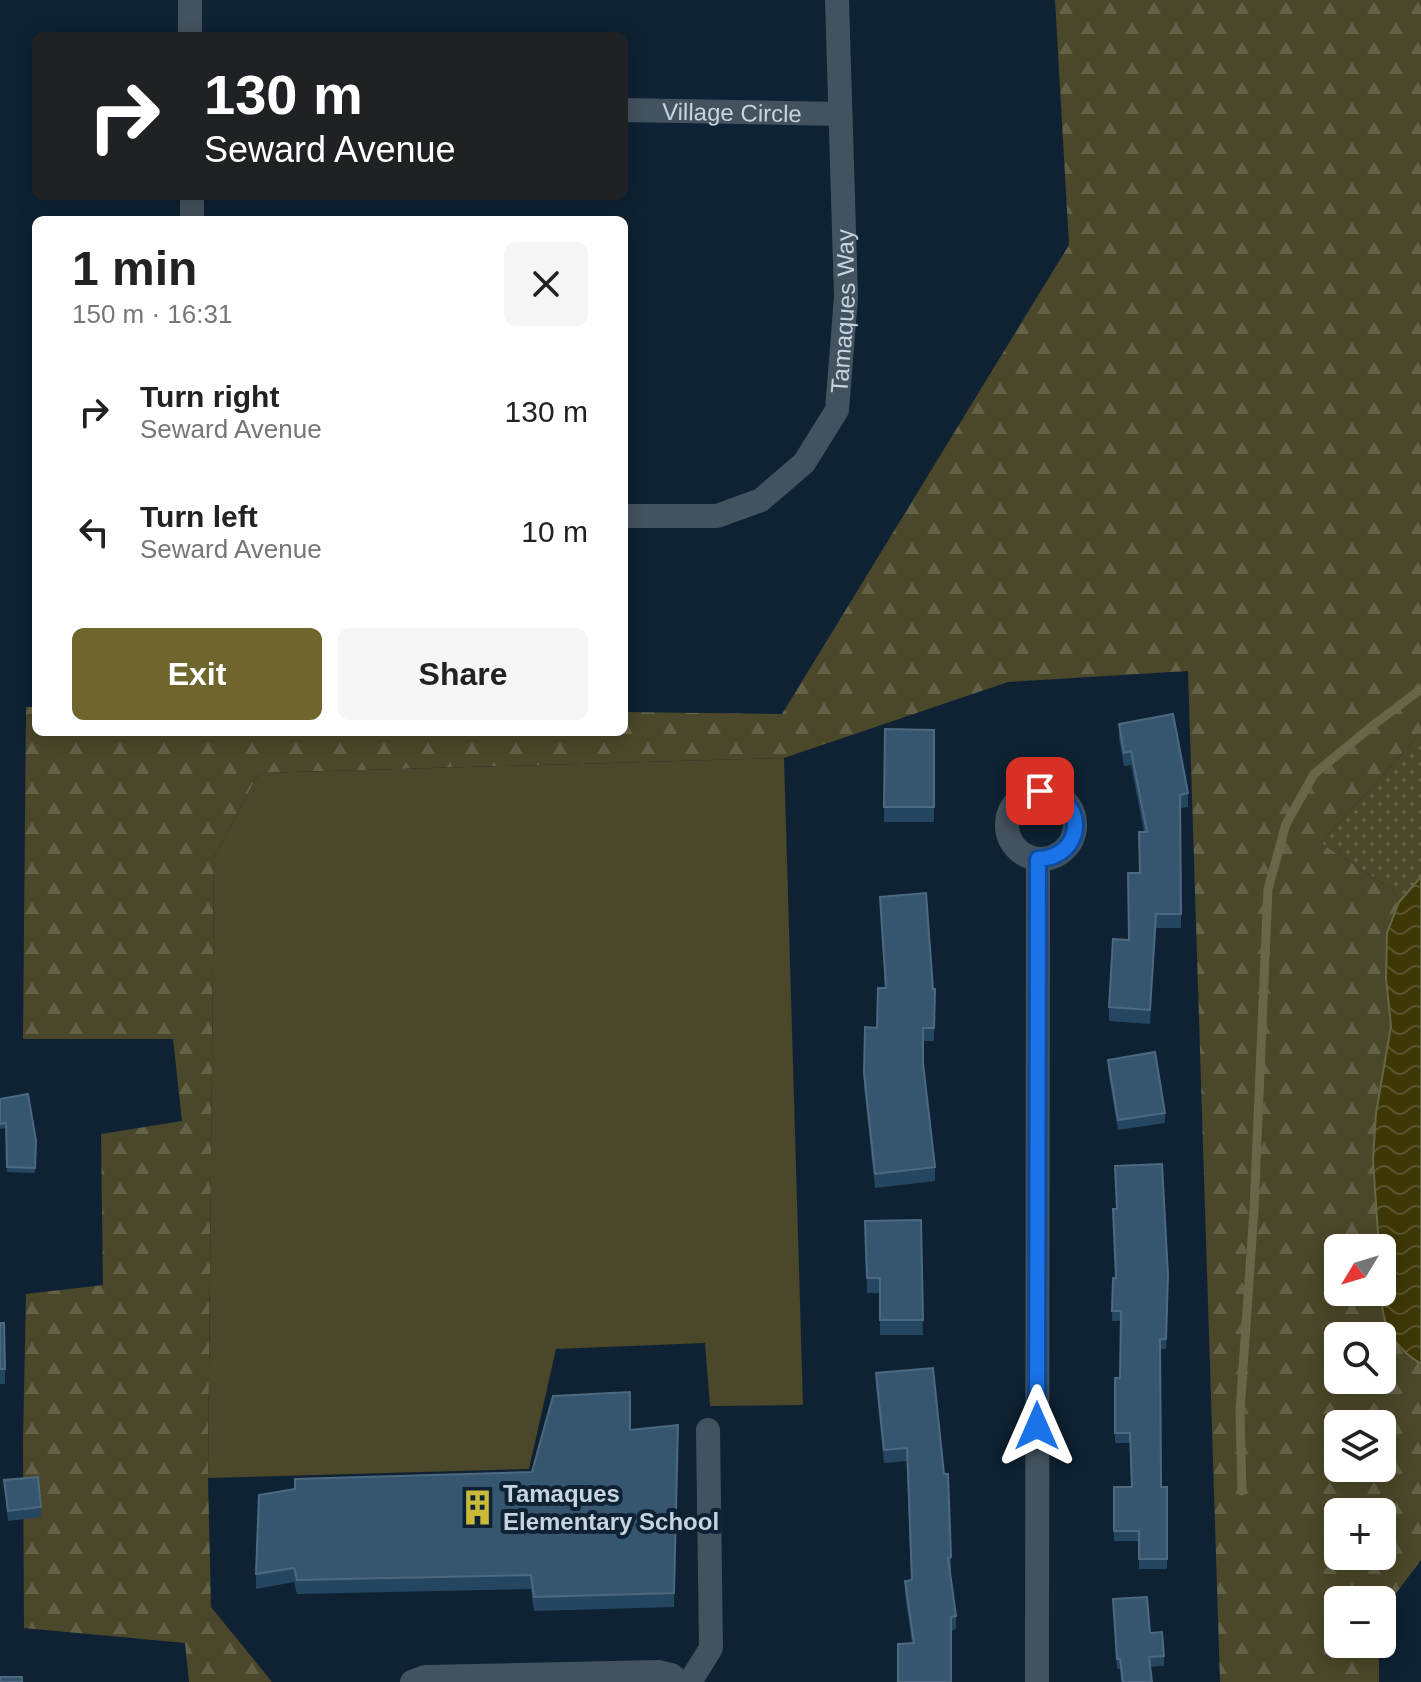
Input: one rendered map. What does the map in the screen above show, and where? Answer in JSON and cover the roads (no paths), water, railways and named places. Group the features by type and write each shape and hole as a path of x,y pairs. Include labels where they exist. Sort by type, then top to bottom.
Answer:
{"street":[{"path":"190,0 190,32"},
{"name":"Tamaques Way","path":"628,516 717,516 761,500 804,463 837,410 846,297 837,0"},
{"name":"Village Circle","path":"628,110 840,114"},
{"path":"1037,1682 1038,859"},
{"path":"690,1682 711,1648 708,1430"},
{"path":"412,1682 425,1677 658,1672 671,1675 680,1682"}],"water":[{"path":"1421,877 1421,1364 1396,1342 1396,1322 1386,1322 1383,1313 1382,1306 1396,1306 1396,1234 1378,1234 1373,1160 1376,1113 1391,1026 1386,978 1387,933 1399,902"}],"waterway":[{"path":"1242,1491 1240,1412 1254,1209 1268,889 1286,824 1314,774 1421,689"}],"place":[{"name":"Tamaques Elementary School","path":"477,1507"}]}
